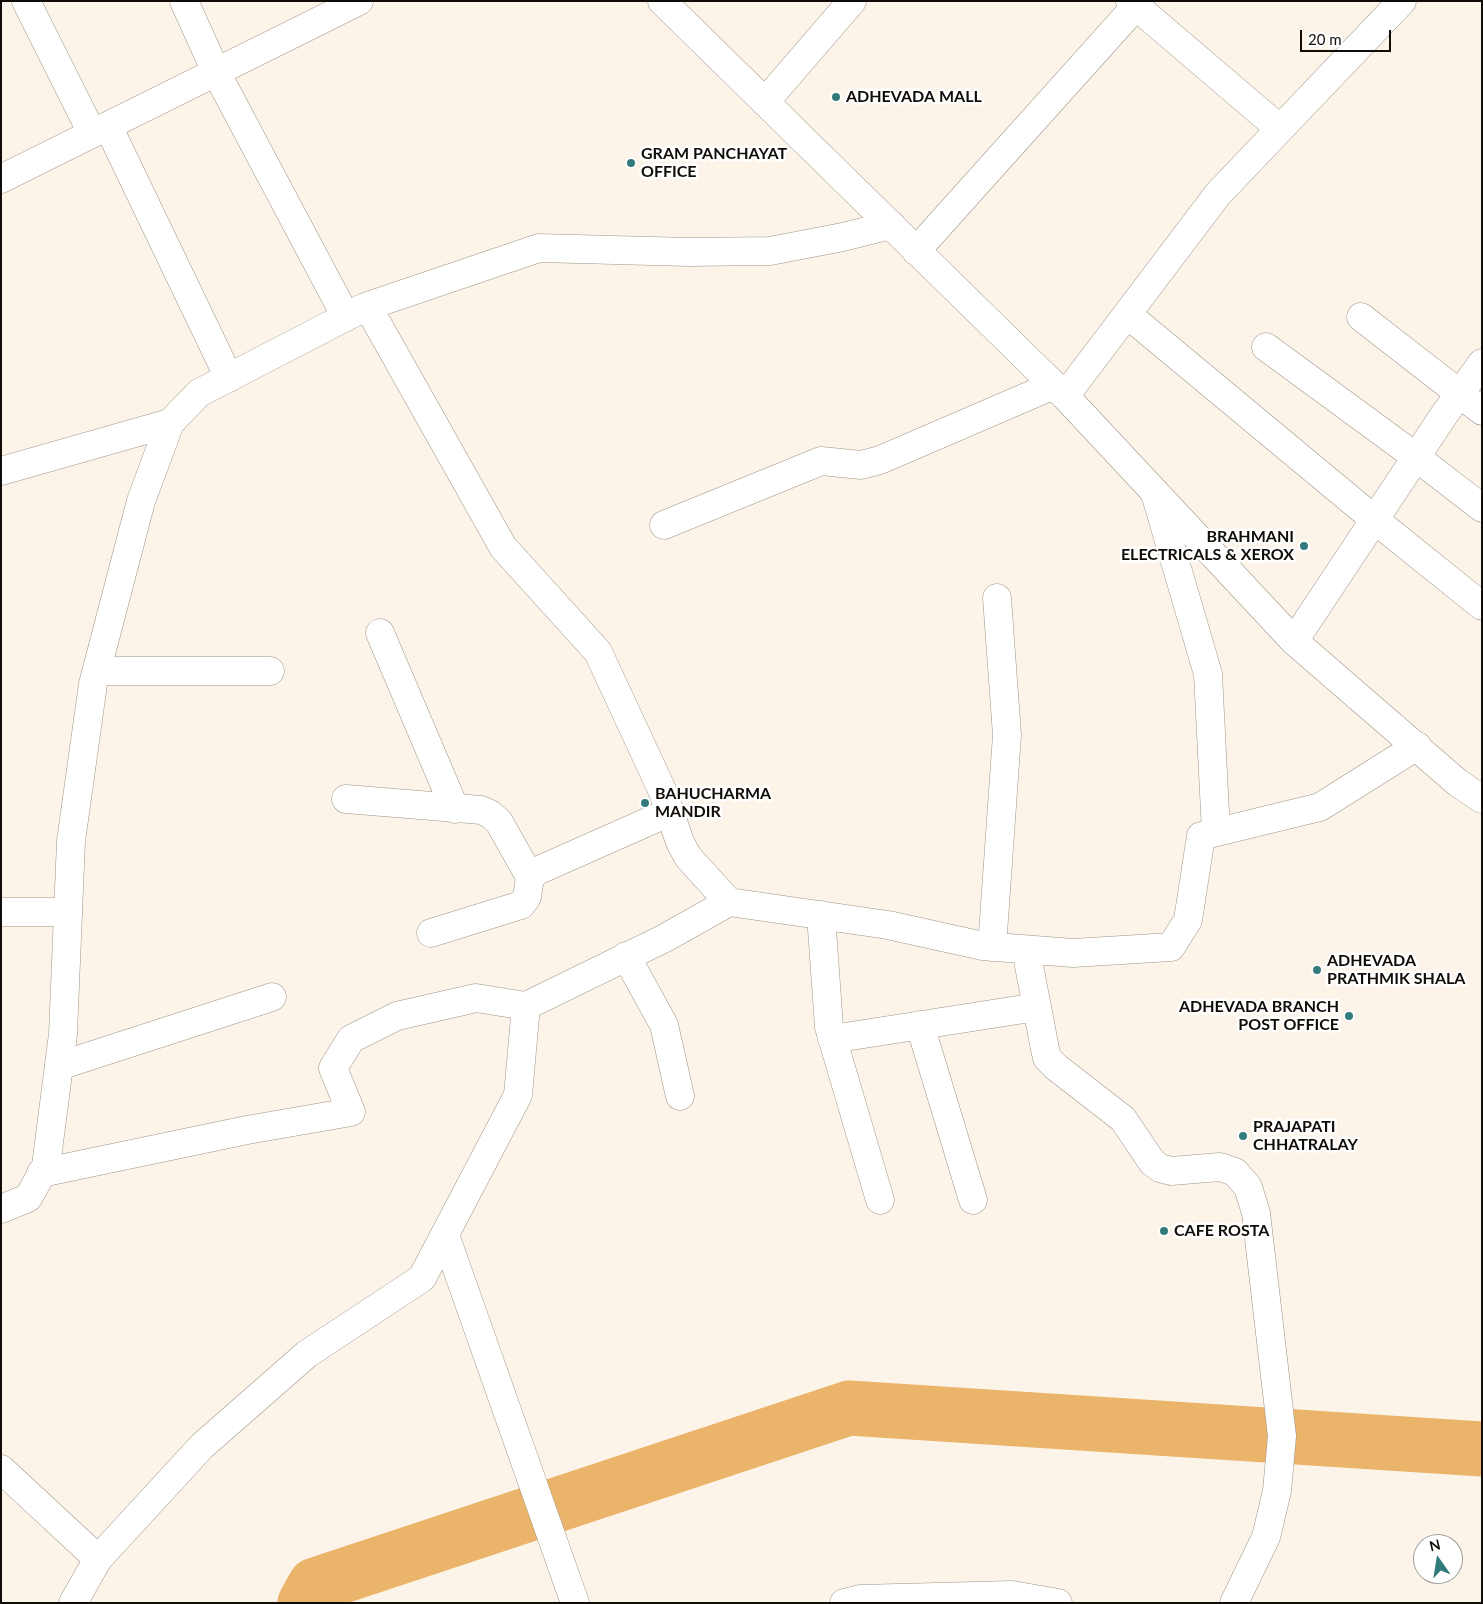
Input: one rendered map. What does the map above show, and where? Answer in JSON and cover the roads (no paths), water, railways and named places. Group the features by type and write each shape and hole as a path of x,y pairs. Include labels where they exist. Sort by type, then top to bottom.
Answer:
{"main road":[{"path":"26,1 100,129 229,378"},
{"path":"184,1 216,72 357,312 503,547 598,652 656,775 680,842 688,857 728,902"},
{"path":"1,179 359,1"},
{"path":"662,1 1059,391 1294,641 1458,783 1482,799"},
{"path":"765,102 852,1"},
{"path":"664,525 821,461 860,465 880,460 1059,391 1127,314 1218,194 1402,1"},
{"path":"916,251 1133,4 1280,129"},
{"path":"1,1209 28,1198 46,1166 63,1034 71,841 96,671 141,501 170,423 199,393 357,312 540,248 680,252 770,251 843,237 891,225"},
{"path":"1127,314 1375,520 1482,606"},
{"path":"1361,317 1482,411"},
{"path":"1266,347 1482,508"},
{"path":"1294,641 1416,457 1482,363"},
{"path":"1,471 170,423"},
{"path":"1155,493 1208,674 1216,832"},
{"path":"992,947 1006,735 997,598"},
{"path":"380,633 455,809"},
{"path":"96,671 270,671"},
{"path":"41,1173 247,1130 351,1112 333,1068 351,1039 397,1016 476,998 526,1006 665,938 728,902 888,925 992,947 1073,953 1171,947 1188,920 1201,836 1320,807 1417,746"},
{"path":"346,799 480,810 490,814 498,822 530,878"},
{"path":"431,933 521,905 527,897 530,878 537,871 670,812"},
{"path":"1,912 68,912"},
{"path":"821,916 826,999 832,1039 880,1200"},
{"path":"1026,950 1047,1058 1123,1119 1136,1135 1152,1162 1160,1168 1171,1171 1220,1167 1235,1172 1248,1187 1256,1213 1282,1436 1277,1491 1266,1537 1234,1603"},
{"path":"626,956 664,1025 680,1096"},
{"path":"59,1066 272,997"},
{"path":"73,1603 98,1559 202,1446 307,1354 422,1278 518,1095 526,1006"},
{"path":"832,1039 1037,1007"},
{"path":"920,1025 973,1200"},
{"path":"445,1235 575,1603"},
{"path":"1,1469 98,1559"},
{"path":"844,1603 860,1599 1014,1599 1058,1603"}],"waterway":[{"path":"305,1603 315,1585 849,1408 1482,1449"}],"place":[{"name":"ADHEVADA MALL","path":"836,97"},
{"name":"GRAM PANCHAYAT OFFICE","path":"631,163"},
{"name":"BRAHMANI ELECTRICALS & XEROX","path":"1304,546"},
{"name":"BAHUCHARMA MANDIR","path":"645,803"},
{"name":"ADHEVADA PRATHMIK SHALA","path":"1317,970"},
{"name":"ADHEVADA BRANCH POST OFFICE","path":"1349,1016"},
{"name":"PRAJAPATI CHHATRALAY","path":"1243,1136"},
{"name":"CAFE ROSTA","path":"1164,1231"}]}
